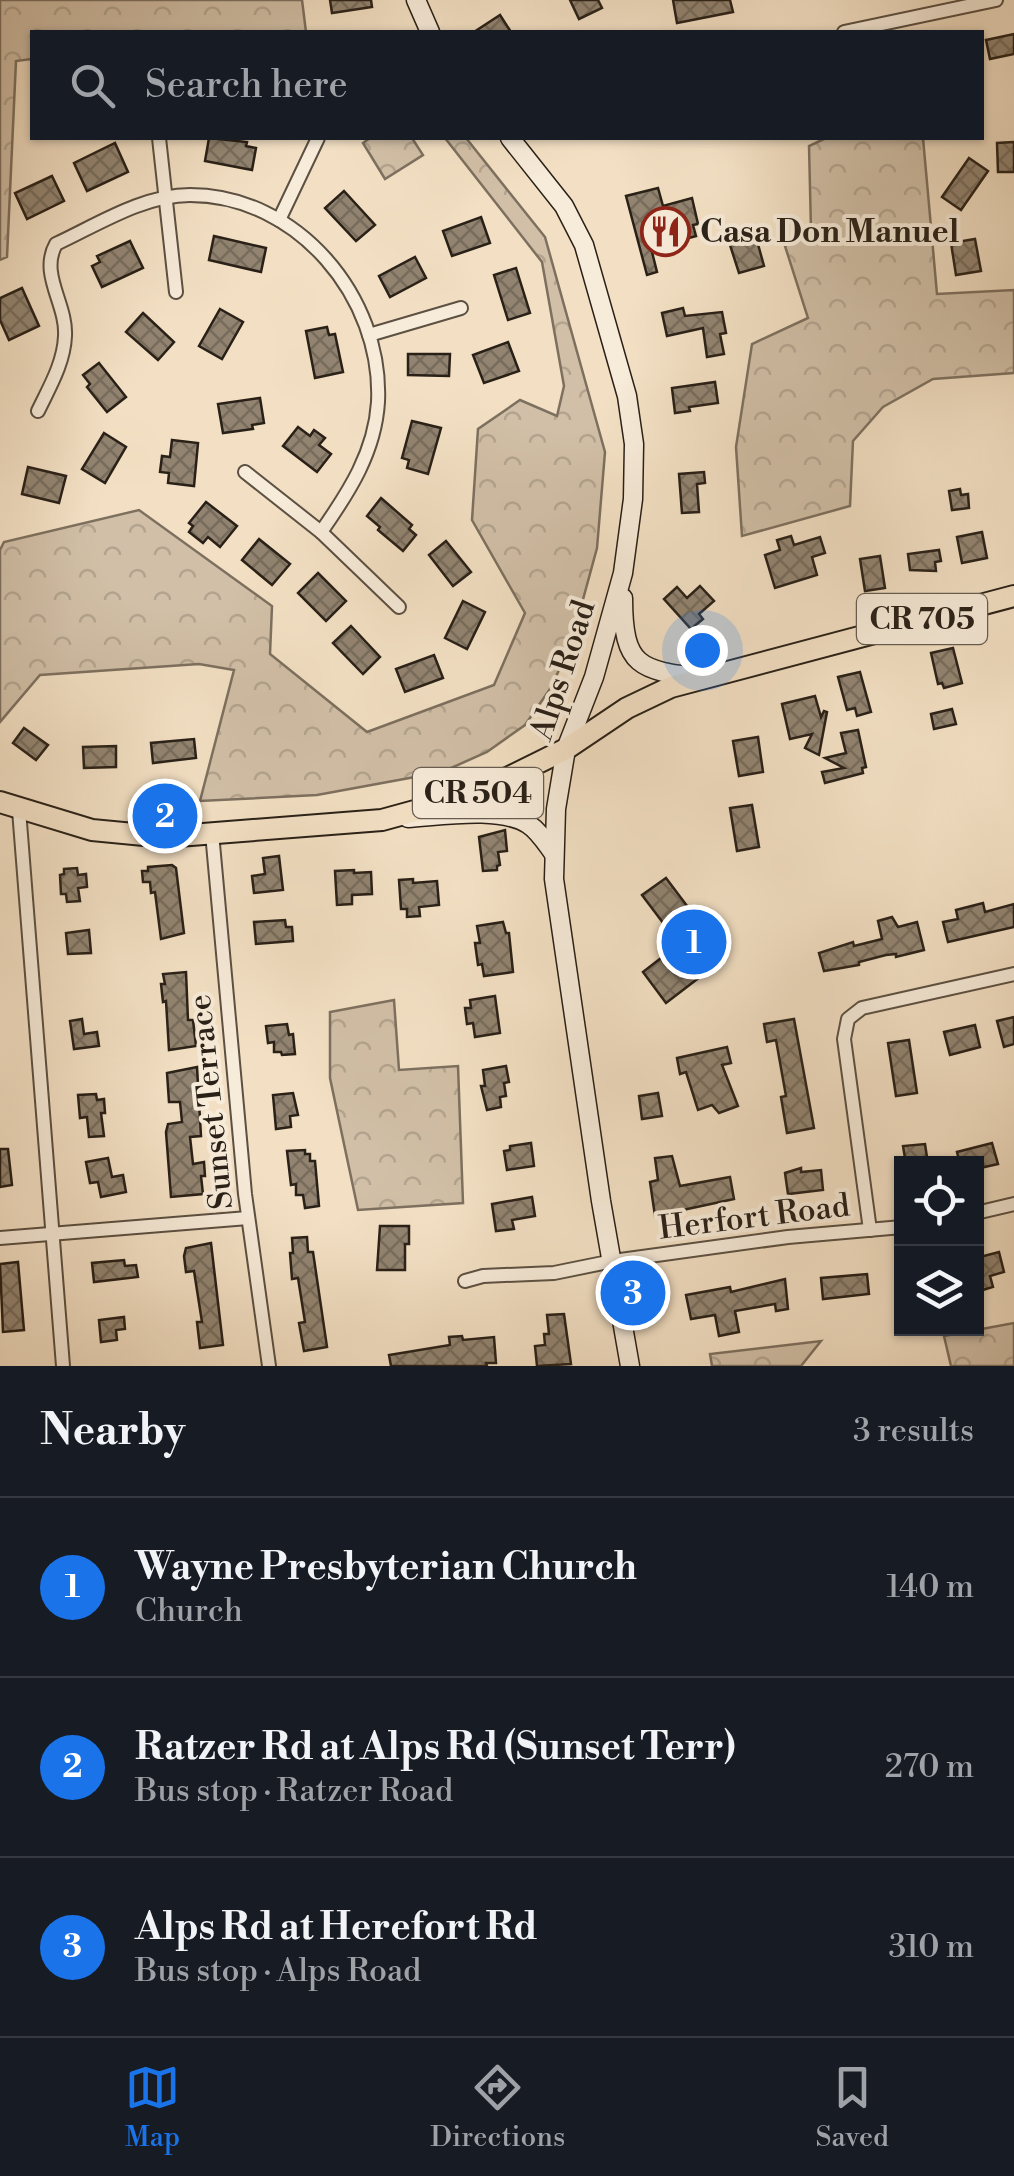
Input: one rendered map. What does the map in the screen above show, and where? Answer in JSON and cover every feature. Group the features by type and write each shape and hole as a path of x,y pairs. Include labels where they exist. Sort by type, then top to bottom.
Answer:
{"main road":[{"path":"416,0 429,30"},
{"name":"Alps Road","path":"512,140 573,222 592,266 627,396 634,444 633,499 623,573 594,678 566,749 556,809 554,854 559,916 601,1201 630,1366"},
{"path":"623,573 623,620 638,661 653,672 702,678"},
{"name":"CR 705","path":"566,749 628,708 671,687 1014,596"},
{"name":"CR 504","path":"10,806 58,822 123,834 165,836 382,820 473,795 566,749"},
{"path":"382,820 470,814 514,817 530,825 554,854"}],"street":[{"path":"852,30 956,4 996,0"},
{"path":"159,140 176,292"},
{"path":"278,220 317,140"},
{"path":"38,411 60,364 66,334 48,258 56,244 166,197 233,199 278,220 324,253 356,301 376,352 378,404 366,459 321,532"},
{"path":"369,335 461,308"},
{"path":"245,472 321,532 400,607"},
{"path":"10,806 63,1366"},
{"name":"Sunset Terrace","path":"212,833 248,1218 269,1366"},
{"path":"870,1230 844,1028 854,1012 1014,974"},
{"path":"984,1211 1014,1204"},
{"path":"0,1238 248,1218"},
{"name":"Herfort Road","path":"465,1281 484,1276 554,1273 788,1237 894,1228"}],"green space":[{"path":"0,0 302,0 306,30 30,30 30,59 16,61 7,257 0,260"},
{"path":"413,140 423,155 385,179 363,143"},
{"path":"447,140 468,140 545,237 605,452 597,548 570,647 550,689 525,725 487,752 442,772 317,795 200,801 234,670 199,664 40,675 0,722 0,550 4,542 139,510 272,606 270,654 367,732 494,685 525,613 472,520 478,429 520,400 557,416 564,386 542,262"},
{"path":"822,140 923,140 937,294 1014,290 1014,373 933,379 883,407 853,441 850,506 742,536 736,447 752,344 808,318 785,246 811,230 809,146"},
{"path":"394,1000 399,1070 458,1066 463,1203 358,1210 330,1078 330,1012"},
{"path":"1014,1323 1014,1366 951,1366 944,1336 984,1336 984,1329"},
{"path":"821,1341 801,1366 712,1366 710,1354"}],"building":[{"path":"330,0 371,0 372,7 332,13"},
{"path":"570,0 598,0 602,8 579,19"},
{"path":"673,0 730,0 733,12 677,23"},
{"path":"500,15 510,30 477,30"},
{"path":"1014,34 1014,54 990,59 986,40"},
{"path":"209,140 247,142 246,146 256,148 252,170 205,161"},
{"path":"1014,142 1014,172 998,172 997,143"},
{"path":"115,143 128,172 87,191 74,163"},
{"path":"969,158 988,171 961,210 942,197"},
{"path":"52,176 64,201 27,219 15,193"},
{"name":"Casa Don Manuel","path":"658,188 663,206 692,198 698,224 693,225 696,236 651,248 657,272 647,275 626,196"},
{"path":"344,191 375,225 356,241 325,208"},
{"path":"481,217 490,243 452,256 443,231"},
{"path":"214,236 266,248 261,272 209,260"},
{"path":"756,237 764,266 739,273 730,245"},
{"path":"975,239 981,271 956,275 951,243"},
{"path":"130,241 143,268 102,287 92,266 100,262 97,256"},
{"path":"415,257 426,278 390,297 379,276"},
{"path":"516,268 530,313 508,320 494,275"},
{"path":"22,288 39,326 9,340 0,320 0,298"},
{"path":"683,308 685,316 722,312 726,333 720,334 724,354 707,357 703,328 667,336 662,313"},
{"path":"220,309 243,322 222,359 199,346"},
{"path":"143,313 174,342 158,360 126,332"},
{"path":"327,327 329,335 335,334 343,372 315,378 306,331"},
{"path":"508,342 519,371 484,383 473,355"},
{"path":"408,354 450,354 449,376 408,375"},
{"path":"99,363 126,397 107,412 87,387 90,384 83,375"},
{"path":"715,382 718,403 675,413 672,388"},
{"path":"260,398 264,423 252,425 253,429 223,433 218,404"},
{"path":"412,421 441,428 428,474 407,468 409,460 402,458"},
{"path":"298,427 310,436 314,430 325,438 319,445 331,454 317,472 283,446"},
{"path":"104,433 126,447 105,483 82,469"},
{"path":"172,440 198,443 194,486 168,483 169,473 160,472 162,456 170,457"},
{"path":"28,467 66,476 59,503 22,494"},
{"path":"704,472 705,483 697,484 699,512 682,513 679,474"},
{"path":"960,489 961,495 968,494 969,508 952,510 949,491"},
{"path":"381,498 412,525 409,529 416,535 403,551 367,516"},
{"path":"206,502 237,526 220,547 208,537 203,543 189,532 193,526 189,523"},
{"path":"982,532 987,558 962,563 957,537"},
{"path":"791,536 794,545 820,537 825,553 812,557 817,575 775,588 765,555 780,550 777,540"},
{"path":"259,539 290,564 272,585 242,560"},
{"path":"446,541 471,572 453,586 429,555"},
{"path":"939,550 941,561 935,562 936,571 910,570 908,554"},
{"path":"880,556 885,588 865,591 860,559"},
{"path":"318,573 346,601 326,621 298,593"},
{"path":"700,586 714,601 699,614 703,619 691,629 664,599 677,587 687,598"},
{"path":"463,601 485,612 467,649 445,638"},
{"path":"351,626 380,657 363,674 333,643"},
{"path":"953,648 962,683 944,688 942,683 938,684 931,653"},
{"path":"434,655 443,678 405,692 396,669"},
{"path":"860,672 871,712 857,716 855,708 847,710 838,677"},
{"path":"815,696 821,717 827,712 819,755 805,748 812,734 790,739 782,704"},
{"path":"952,709 956,724 934,729 931,714"},
{"path":"24,728 48,745 36,760 13,743"},
{"path":"858,730 866,767 862,768 863,773 825,783 822,772 844,768 825,758 846,753 841,733"},
{"path":"758,737 763,772 739,776 733,741"},
{"path":"194,739 196,758 153,763 151,743"},
{"path":"116,746 116,767 84,768 83,747"},
{"path":"752,805 759,847 737,851 730,808"},
{"path":"505,830 507,851 498,852 500,865 497,870 483,871 479,837"},
{"path":"279,856 283,890 254,893 252,876 265,874 263,858"},
{"path":"172,865 176,868 184,933 161,939 155,892 151,893 150,882 143,882 142,871"},
{"path":"77,868 78,875 86,874 87,887 78,888 80,901 67,902 66,894 61,894 60,875 64,869"},
{"path":"335,871 371,872 372,894 352,895 352,904 337,905"},
{"path":"666,878 712,939 709,970 666,1003 643,972 679,944 642,895"},
{"path":"413,879 413,883 437,881 439,905 419,907 420,916 407,917 407,909 401,909 399,880"},
{"path":"983,903 985,912 1014,904 1014,927 948,942 943,922 958,919 956,910"},
{"path":"892,917 898,927 917,922 924,950 824,971 819,953 853,942 854,946 882,939 878,921"},
{"path":"285,920 286,927 292,927 293,941 256,944 254,922"},
{"path":"503,922 509,933 513,972 484,976 482,964 478,965 477,926"},
{"path":"89,930 91,953 68,954 66,933"},
{"path":"186,972 188,1020 193,1020 196,1046 169,1050 163,974"},
{"path":"495,996 500,1033 475,1037 473,1023 467,1024 465,1008 471,1008 470,1000"},
{"path":"1014,1017 1014,1044 1004,1047 997,1021"},
{"path":"82,1019 84,1034 97,1032 99,1046 74,1049 70,1021"},
{"path":"794,1019 814,1128 787,1133 781,1097 786,1096 776,1040 767,1042 764,1024"},
{"path":"287,1024 289,1035 293,1034 295,1054 282,1055 274,1052 274,1042 268,1043 266,1026"},
{"path":"975,1025 980,1047 950,1055 944,1032"},
{"path":"909,1040 917,1093 896,1096 888,1043"},
{"path":"727,1047 731,1063 722,1065 738,1106 719,1113 712,1105 698,1110 686,1072 680,1074 677,1058"},
{"path":"506,1066 506,1096 500,1097 501,1107 487,1110 481,1086 485,1086 483,1070"},
{"path":"197,1067 201,1136 190,1137 193,1164 204,1162 203,1194 171,1197 166,1132 168,1124 182,1122 180,1102 169,1102 167,1073"},
{"path":"293,1093 298,1115 290,1116 291,1127 276,1129 273,1095"},
{"path":"658,1093 662,1116 642,1119 639,1096"},
{"path":"96,1094 97,1100 104,1099 104,1136 89,1137 87,1117 80,1118 78,1095"},
{"path":"531,1143 534,1166 507,1170 504,1151 510,1150 510,1146"},
{"path":"992,1143 998,1164 984,1167 984,1156 958,1156 957,1152"},
{"path":"925,1144 927,1156 905,1156 903,1146"},
{"path":"0,1149 8,1149 12,1185 0,1187"},
{"path":"305,1150 310,1161 315,1161 319,1206 305,1208 303,1195 296,1195 296,1184 291,1185 287,1151"},
{"path":"672,1156 680,1186 730,1177 734,1199 655,1216 650,1182 658,1180 655,1158"},
{"path":"108,1158 112,1177 123,1175 126,1192 101,1197 98,1182 90,1183 86,1162"},
{"path":"801,1168 801,1172 821,1170 823,1190 788,1194 785,1173"},
{"path":"532,1197 535,1216 512,1220 514,1229 496,1231 492,1204"},
{"path":"380,1226 409,1226 405,1270 377,1270"},
{"path":"307,1237 308,1252 313,1252 327,1347 304,1351 299,1323 305,1322 298,1278 292,1279 290,1253 292,1238"},
{"path":"211,1243 223,1345 200,1348 197,1322 202,1322 194,1271 186,1272 184,1256 186,1248"},
{"path":"999,1252 1004,1272 990,1276 993,1287 984,1290 984,1256"},
{"path":"124,1260 125,1266 136,1265 138,1277 94,1282 92,1263"},
{"path":"18,1262 24,1330 3,1332 0,1264"},
{"path":"867,1274 869,1294 823,1299 821,1278"},
{"path":"785,1279 788,1309 776,1311 775,1304 735,1311 739,1332 719,1336 715,1315 691,1319 686,1295 730,1287 731,1292"},
{"path":"564,1314 571,1364 537,1366 535,1346 545,1345 544,1334 549,1334 547,1315"},
{"path":"124,1317 125,1329 116,1330 117,1340 101,1342 99,1320"},
{"path":"462,1336 463,1340 494,1337 496,1363 391,1366 389,1355 450,1345 449,1337"}],"place":[{"name":"Casa Don Manuel","path":"665,231"},
{"name":"Ratzer Rd at Alps Rd (Sunset Terr)","path":"165,816"},
{"name":"Wayne Presbyterian Church","path":"694,942"},
{"name":"Alps Rd at Herefort Rd","path":"633,1293"}]}
